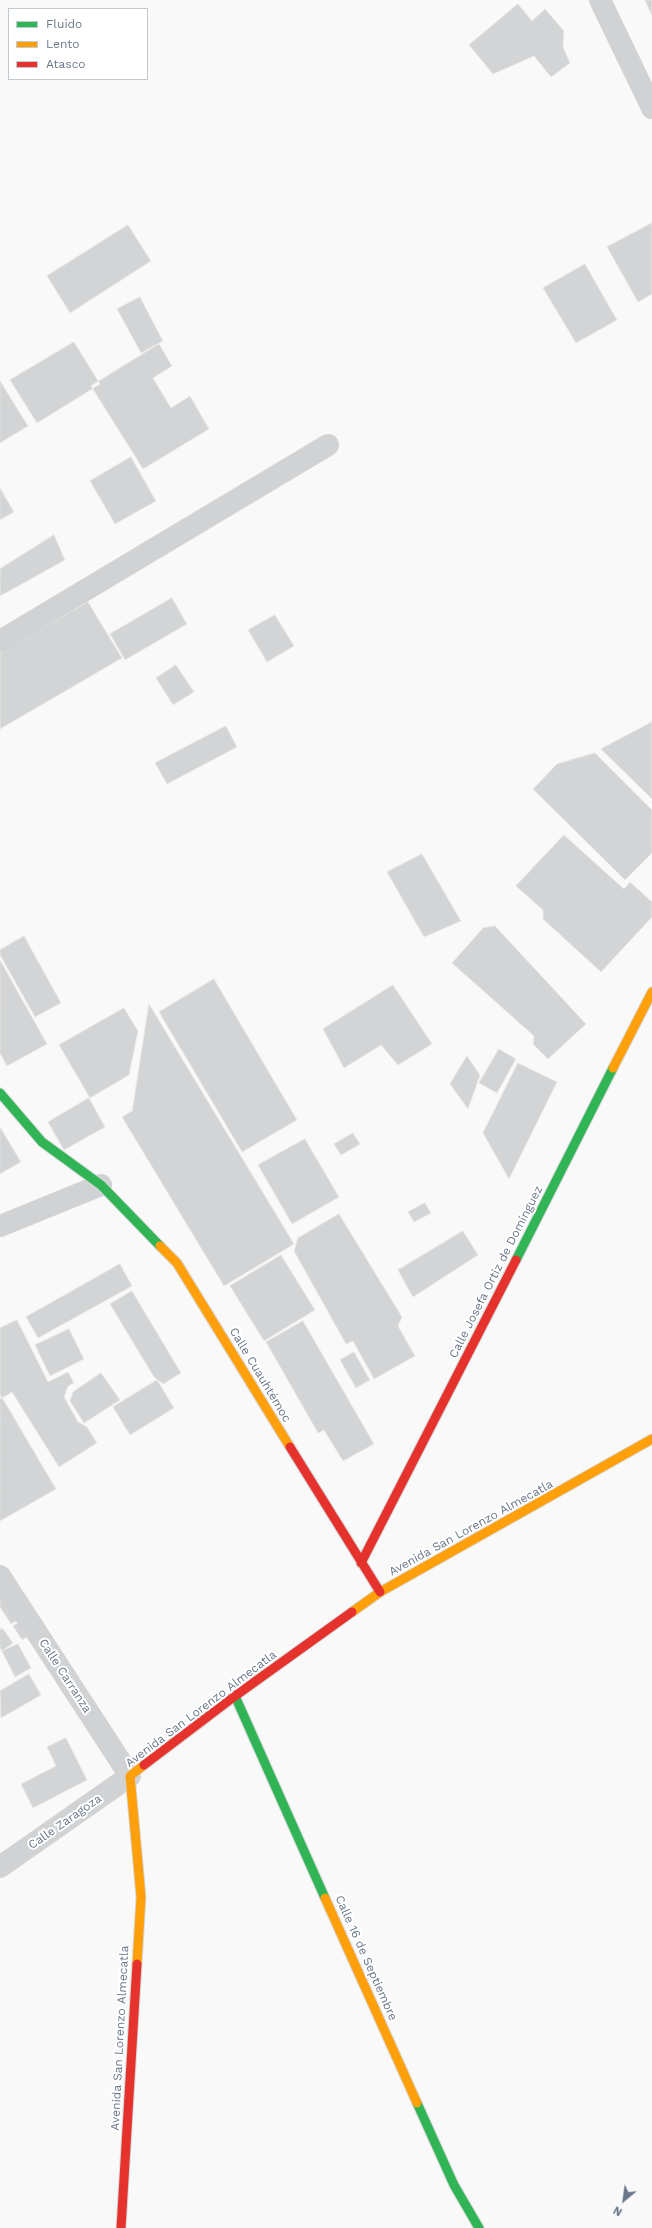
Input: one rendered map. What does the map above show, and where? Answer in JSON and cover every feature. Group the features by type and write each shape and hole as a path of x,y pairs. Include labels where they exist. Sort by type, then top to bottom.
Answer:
{"street":[{"path":"600,0 652,108"},
{"path":"0,641 328,445"},
{"name":"Calle Josefa Ortiz de Domínguez","path":"361,1563 652,992"},
{"name":"Calle Cuauhtémoc","path":"0,1093 42,1142 101,1185 177,1263 380,1592"},
{"path":"0,1226 101,1185"},
{"name":"Avenida San Lorenzo Almecatla","path":"121,2228 141,1897 130,1776 235,1696 380,1592 652,1439"},
{"name":"Calle Carranza","path":"0,1576 130,1776"},
{"name":"Calle 16 de Septiembre","path":"235,1696 454,2185 479,2228"},
{"name":"Calle Zaragoza","path":"0,1868 130,1776"}],"building":[{"path":"645,0 652,0 652,15"},
{"path":"518,4 532,21 545,9 564,31 563,47 570,63 551,77 534,56 493,74 469,45"},
{"path":"652,223 652,294 638,302 607,247"},
{"path":"128,225 151,261 70,313 47,276"},
{"path":"585,264 617,320 576,343 543,288"},
{"path":"140,297 163,341 141,353 117,309"},
{"path":"74,342 100,384 37,423 10,380"},
{"path":"159,344 172,366 153,378 171,408 190,396 209,429 143,469 91,386"},
{"path":"0,381 28,426 0,443"},
{"path":"131,457 156,501 115,524 90,481"},
{"path":"0,488 14,512 0,520"},
{"path":"54,535 65,560 0,596 0,569"},
{"path":"172,598 187,624 125,660 110,634"},
{"path":"88,602 122,658 0,729 0,653"},
{"path":"275,615 294,646 267,662 248,630"},
{"path":"176,665 194,692 173,705 156,678"},
{"path":"652,722 652,799 601,749"},
{"path":"226,726 237,747 167,784 155,763"},
{"path":"595,753 652,810 652,853 625,880 533,789 557,764"},
{"path":"564,835 624,889 630,882 652,902 652,917 601,972 543,919 543,910 516,886"},
{"path":"422,854 461,921 424,937 387,872"},
{"path":"495,926 586,1024 548,1059 533,1044 534,1036 452,963 483,928"},
{"path":"24,936 61,1003 35,1017 0,955 0,950"},
{"path":"0,960 47,1044 7,1066 0,1053"},
{"path":"214,979 297,1120 242,1152 159,1012"},
{"path":"393,985 432,1044 398,1065 381,1045 344,1068 323,1029"},
{"path":"149,1004 294,1244 224,1286 122,1117 132,1111"},
{"path":"124,1008 138,1031 129,1075 90,1098 59,1045"},
{"path":"499,1049 516,1059 497,1093 479,1083"},
{"path":"467,1056 480,1075 468,1109 450,1084"},
{"path":"518,1063 557,1082 509,1179 483,1133"},
{"path":"89,1098 105,1127 64,1150 48,1122"},
{"path":"0,1127 21,1162 0,1174"},
{"path":"353,1133 360,1144 341,1155 334,1144"},
{"path":"305,1139 339,1197 292,1224 258,1165"},
{"path":"425,1203 431,1213 414,1222 408,1212"},
{"path":"339,1214 402,1317 398,1326 415,1356 374,1379 353,1341 346,1344 294,1251 298,1238"},
{"path":"463,1231 478,1255 413,1297 398,1270"},
{"path":"281,1255 315,1310 264,1341 230,1286"},
{"path":"120,1264 132,1286 38,1338 26,1317"},
{"path":"132,1291 181,1373 163,1384 154,1377 110,1304"},
{"path":"17,1320 48,1382 68,1372 74,1383 68,1386 64,1397 78,1422 87,1427 97,1443 59,1467 12,1392 0,1399 0,1328"},
{"path":"303,1321 374,1444 343,1461 324,1430 318,1433 266,1342"},
{"path":"69,1329 84,1359 50,1376 35,1345"},
{"path":"354,1352 370,1380 356,1388 340,1360"},
{"path":"101,1373 120,1400 84,1423 70,1401 73,1392"},
{"path":"157,1380 174,1408 130,1435 113,1407"},
{"path":"0,1394 56,1489 0,1521"},
{"path":"0,1586 24,1617 11,1624 0,1607"},
{"path":"25,1619 33,1633 22,1640 13,1626"},
{"path":"0,1629 3,1629 13,1643 2,1651 0,1648"},
{"path":"18,1644 31,1668 15,1677 2,1651"},
{"path":"29,1674 41,1695 1,1718 0,1691"},
{"path":"66,1738 87,1780 33,1808 21,1784 56,1766 47,1747"}],"traffic: fast":[{"path":"516,1260 613,1068"},
{"path":"0,1093 42,1142 101,1185 160,1246"},
{"path":"235,1696 325,1898"},
{"path":"417,2103 454,2185 479,2228"}],"traffic: slow":[{"path":"613,1068 652,992"},
{"path":"160,1246 177,1263 290,1447"},
{"path":"352,1612 380,1592 652,1439"},
{"path":"137,1964 141,1897 130,1776 144,1765"},
{"path":"325,1898 417,2103"}],"traffic: jam":[{"path":"361,1563 516,1260"},
{"path":"290,1447 380,1592"},
{"path":"144,1765 235,1696 352,1612"},
{"path":"121,2228 137,1964"}]}
